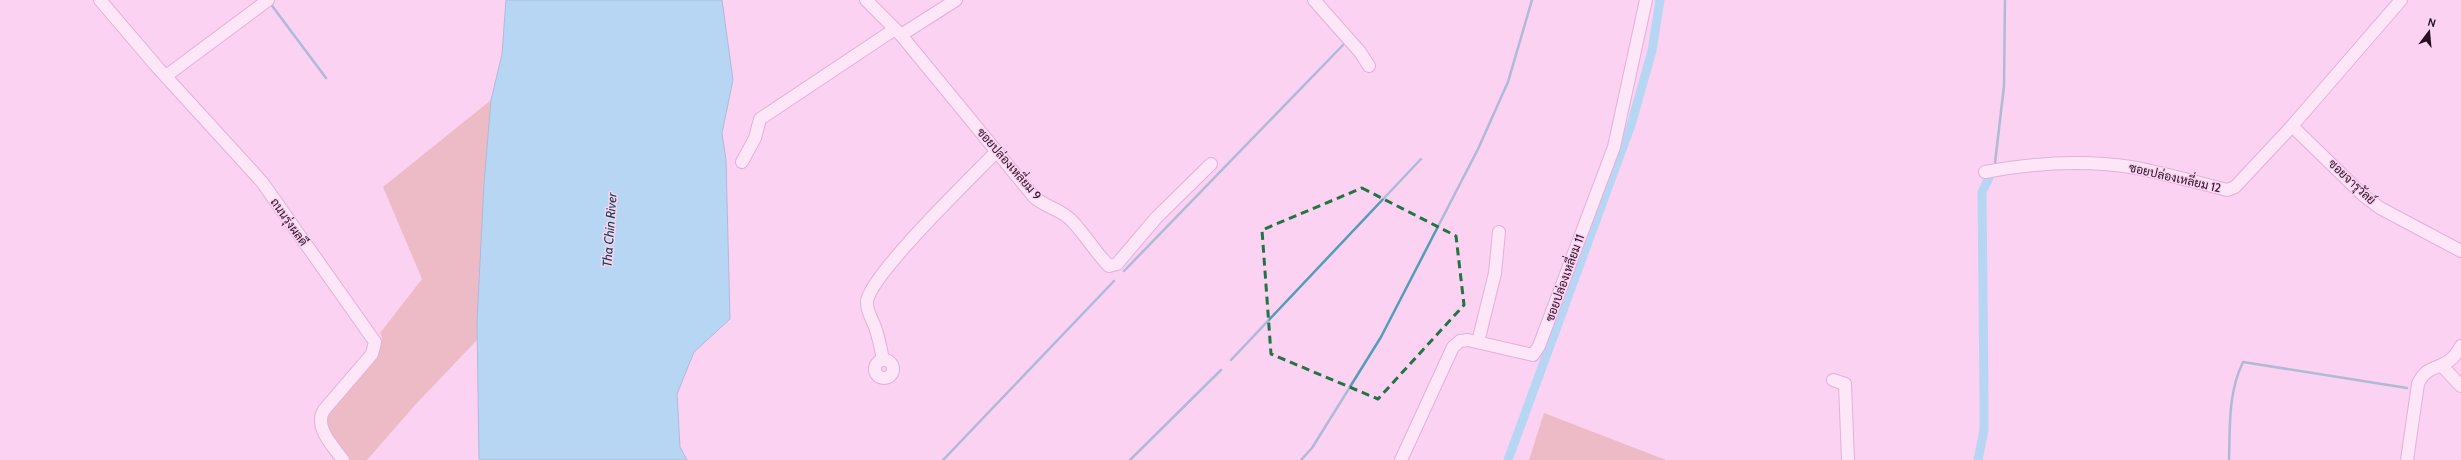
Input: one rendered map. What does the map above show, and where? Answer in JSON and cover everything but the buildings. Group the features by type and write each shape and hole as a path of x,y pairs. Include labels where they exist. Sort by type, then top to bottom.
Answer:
{"street":[{"name":"ถนนรุ่งผลดี","path":"100,0 166,76 262,182 374,342 372,354 324,410 321,417 322,428 343,460"},
{"path":"166,76 268,0"},
{"name":"ซอยปล่องเหลี่ยม 9","path":"866,0 898,32 1034,197 1044,204 1062,212 1071,220 1111,266 1117,264 1156,218 1211,164"},
{"path":"742,162 755,138 760,119 898,32 956,0"},
{"path":"1314,0 1355,46 1369,66"},
{"name":"ซอยปล่องเหลี่ยม 11","path":"1401,460 1453,347 1460,341 1478,342 1533,355 1539,346 1614,147 1646,0"},
{"name":"ซอยปล่องเหลี่ยม 12","path":"1986,172 2027,165 2105,164 2161,173 2227,190 2235,187 2292,126 2401,0"},
{"name":"ซอยจารุวัลย์","path":"2292,126 2364,196 2380,208 2461,250"},
{"path":"883,360 875,328 867,307 872,290 887,267 997,151"},
{"path":"1478,342 1496,273 1499,232"},
{"path":"2406,460 2418,384 2426,371 2442,366 2453,359 2461,346"},
{"path":"2442,366 2461,386"},
{"path":"1833,380 1845,384 1848,460"}],"highlighted area":[{"path":"1362,188 1456,236 1464,305 1378,399 1271,354 1262,230"}],"shaded area":[{"path":"491,100 477,340 416,404 367,460 347,460 324,427 324,414 379,350 382,337 380,333 422,279 383,187"},
{"path":"1544,413 1666,460 1529,460"}],"water":[{"name":"Tha Chin River","path":"506,0 722,0 733,80 722,133 726,160 730,319 694,352 677,394 680,447 687,460 479,460 477,322 484,184 491,100 502,54"}],"waterway":[{"path":"1301,460 1312,448 1381,337 1478,149 1508,82 1532,0"},
{"path":"1508,460 1631,125 1652,51 1660,0"},
{"path":"1995,163 2004,86 2005,0"},
{"path":"270,3 326,78"},
{"path":"1124,271 1344,44"},
{"path":"1231,360 1421,159"},
{"path":"1978,460 1984,430 1982,192 1989,178"},
{"path":"943,460 1114,281"},
{"path":"2229,460 2232,398 2238,374 2243,362 2407,388"},
{"path":"1130,460 1221,370"}]}
